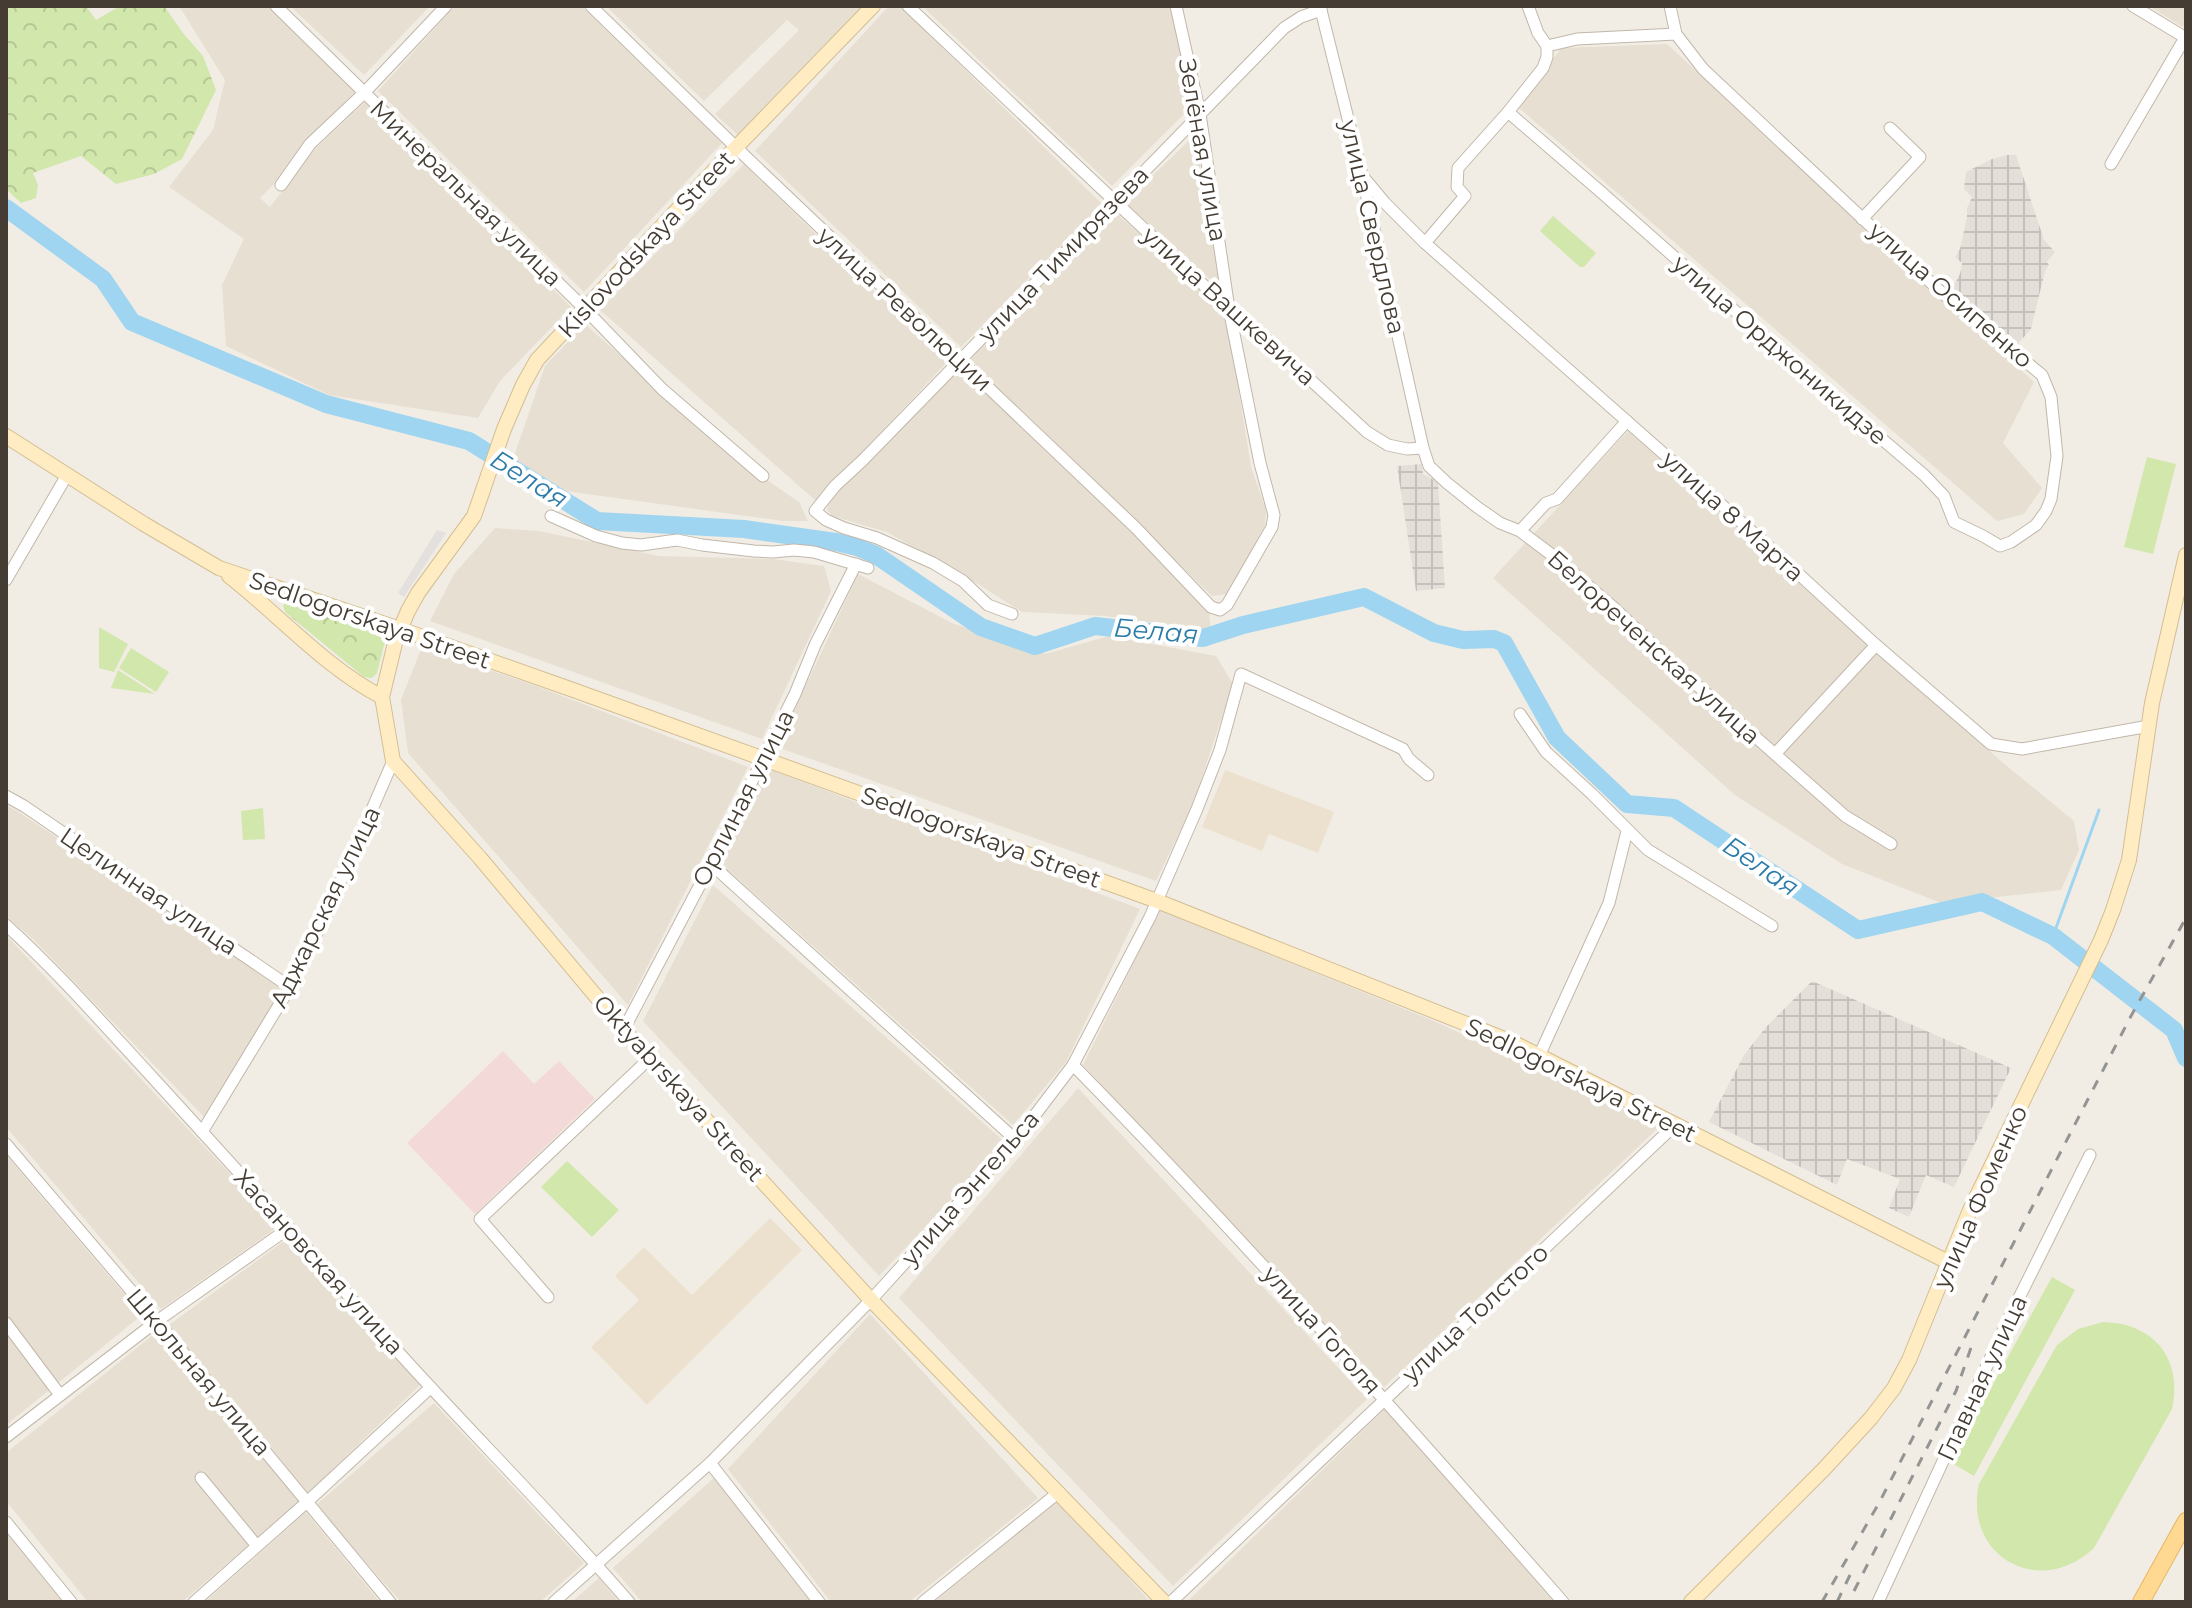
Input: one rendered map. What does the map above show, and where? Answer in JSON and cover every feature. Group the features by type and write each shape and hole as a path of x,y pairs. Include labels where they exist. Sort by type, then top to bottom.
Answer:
{"main road":[{"path":"2141,1602 2186,1521"}],"street":[{"name":"Минеральная улица","path":"276,6 585,309 662,389 763,476"},
{"path":"281,185 310,144 364,93 446,6"},
{"name":"улица Революции","path":"591,6 1136,528 1211,607 1220,610"},
{"name":"Kislovodskaya Street","path":"400,629 418,593 474,516 504,429 537,360 873,6"},
{"name":"улица Вашкевича","path":"908,6 1229,309 1367,432 1388,445 1423,448"},
{"name":"Зелёная улица","path":"1176,6 1200,114 1229,309 1260,463 1274,515 1272,527 1227,605 1220,610"},
{"path":"1425,243 1465,196 1457,187 1460,164 1543,68 1547,46 1538,33 1528,6"},
{"name":"улица Осипенко","path":"1670,6 1676,34 1703,69 1941,292 2042,375 2051,397 2057,456 2051,499 2046,511"},
{"path":"2111,164 2186,37 2133,6"},
{"name":"улица Тимирязева","path":"1012,614 988,605 963,581 933,563 877,538 844,528 815,511 835,486 1284,28 1321,8"},
{"name":"улица Свердлова","path":"1321,8 1423,448"},
{"path":"1547,46 1577,39 1676,34"},
{"name":"улица Орджоникидзе","path":"1508,112 1924,475 1944,496 1954,522 2000,546 2026,534 2046,511"},
{"name":"улица Осипенко","path":"1862,219 1920,157 1890,128"},
{"name":"улица 8 Марта","path":"1362,175 1425,243 1991,744 2022,749 2149,726"},
{"path":"1520,531 1546,503 1557,499 1627,421"},
{"name":"Sedlogorskaya Street","path":"6,436 219,568 400,629 1157,901 1512,1042 1948,1262"},
{"name":"Белореченская улица","path":"1423,448 1429,466 1447,483 1500,523 1520,531 1614,608 1845,816 1891,844"},
{"path":"6,580 67,475"},
{"path":"551,516 596,536 622,543 641,545 677,540 754,551 814,552 868,568"},
{"name":"улица Фоменко","path":"1691,1602 1871,1418 1894,1388 1909,1360 1970,1210 2113,910 2129,860 2149,726 2186,555"},
{"name":"Орлиная улица","path":"624,1029 711,864 856,564"},
{"path":"219,568 350,679 382,697"},
{"path":"393,761 382,697 400,629"},
{"path":"1775,754 1876,645"},
{"name":"улица Энгельса","path":"554,1602 710,1463 871,1300 1016,1140 1073,1065 1157,901 1217,759 1241,674 1403,749 1409,759 1428,775"},
{"path":"1520,714 1546,752 1648,850 1772,926"},
{"name":"Аджарская улица","path":"202,1132 290,987 327,913 393,761"},
{"name":"Oktyabrskaya Street","path":"393,761 480,858 624,1029 871,1300 1164,1602"},
{"name":"Целинная улица","path":"6,796 290,987"},
{"path":"1539,1056 1609,903 1627,831"},
{"path":"711,864 1016,1140"},
{"name":"Хасановская улица","path":"6,925 202,1132 430,1388 629,1602"},
{"path":"548,1297 480,1219 650,1058"},
{"name":"улица Гоголя","path":"1073,1065 1176,1170 1384,1398 1563,1602"},
{"name":"улица Толстого","path":"1171,1602 1676,1124"},
{"name":"Школьная улица","path":"6,1144 390,1602"},
{"name":"Главная улица","path":"1878,1602 2004,1327 2090,1155"},
{"path":"6,1437 157,1321 289,1228"},
{"path":"6,1323 60,1395"},
{"path":"194,1602 430,1388"},
{"path":"710,1463 819,1602"},
{"path":"201,1478 257,1546"},
{"path":"923,1602 1059,1492"},
{"path":"6,1522 71,1602"}],"shaded area":[{"path":"179,6 270,6 355,92 307,140 279,179 260,198 270,207 313,151 366,101 571,307 500,381 478,418 329,395 226,346 222,285 244,239 169,187 213,130 225,80"},
{"path":"290,6 430,6 364,75"},
{"path":"455,6 581,6 722,143 584,292 378,91"},
{"path":"606,6 865,6 739,136 715,114 799,30 787,20 704,101"},
{"path":"889,6 900,6 1102,204 961,347 755,151"},
{"path":"922,6 1171,6 1192,106 1112,186"},
{"path":"2149,6 2186,6 2183,27"},
{"path":"1667,44 2034,382 2003,443 2042,488 2024,514 1997,521 1519,108 1561,48"},
{"path":"1195,135 1222,290 1125,202"},
{"path":"2007,155 2016,155 2044,240 2055,252 2047,262 2049,265 2031,329 2016,346 1949,294 1960,274 1962,263 1955,257 1960,249 1972,197 1964,189 1966,172"},
{"path":"744,164 947,362 816,501 600,310"},
{"path":"1115,212 1226,312 1251,467 1266,510 1265,525 1228,594 1212,596 970,360"},
{"path":"585,324 736,459 799,502 808,521 783,521 565,491 513,459 545,366"},
{"path":"961,366 1085,485 1209,611 1211,631 1106,616 1022,612 887,532 832,516 827,510 830,499"},
{"path":"1628,431 2002,762 2074,821 2079,850 2061,890 1941,903 1842,864 1735,795 1493,578"},
{"path":"1422,464 1423,474 1438,482 1445,588 1416,591 1397,466"},
{"path":"495,528 539,531 659,556 773,559 824,566 831,591 762,739 430,621 454,574"},
{"path":"437,530 446,533 404,597 398,593"},
{"path":"858,574 952,623 1045,654 1109,636 1216,656 1233,684 1192,807 1156,881 777,747"},
{"path":"422,647 536,686 748,767 628,1005 408,753 401,700"},
{"path":"766,768 1140,909 1066,1062 1013,1125 719,862"},
{"path":"1225,770 1334,812 1318,853 1269,834 1262,851 1202,827"},
{"path":"6,804 286,987 205,1118 34,940 6,916"},
{"path":"713,885 1005,1142 879,1276 643,1021"},
{"path":"1160,910 1434,1021 1660,1126 1384,1387 1083,1065"},
{"path":"6,935 279,1226 161,1309 6,1127"},
{"path":"1812,981 2011,1068 1954,1187 1926,1175 1909,1217 1889,1208 1900,1179 1847,1159 1837,1185 1709,1122 1744,1055 1766,1027"},
{"path":"503,1051 534,1084 559,1061 595,1099 475,1214 407,1143"},
{"path":"1078,1088 1367,1399 1173,1586 899,1298"},
{"path":"6,1155 142,1315 6,1425"},
{"path":"770,1218 802,1250 647,1405 591,1347 639,1300 615,1276 644,1247 692,1295"},
{"path":"291,1236 420,1385 308,1493 169,1325"},
{"path":"870,1314 1038,1498 909,1602 831,1602 728,1469"},
{"path":"159,1330 299,1502 182,1602 88,1602 6,1501 6,1453"},
{"path":"434,1403 584,1563 540,1602 401,1602 316,1505"},
{"path":"1386,1408 1554,1602 1188,1601"},
{"path":"716,1476 811,1602 642,1602 613,1568"},
{"path":"1059,1499 1150,1602 934,1602"},
{"path":"306,1512 380,1602 205,1602"},
{"path":"6,1532 67,1602 6,1602"},
{"path":"599,1578 619,1602 572,1602"}],"green space":[{"path":"6,6 86,6 96,20 120,6 164,6 203,56 216,90 182,159 154,174 116,184 81,156 33,173 38,185 36,198 21,203 6,189"},
{"path":"1553,216 1596,253 1584,267 1580,267 1540,231"},
{"path":"2147,457 2176,464 2153,554 2124,547"},
{"path":"292,599 387,633 377,673 372,678 364,677 285,612 283,606"},
{"path":"99,627 128,644 114,672 99,668"},
{"path":"131,648 169,672 156,692 119,668"},
{"path":"118,670 155,694 111,688"},
{"path":"263,808 265,839 243,840 241,811"},
{"path":"567,1161 619,1210 592,1237 541,1187"},
{"path":"2052,1277 2075,1290 1974,1476 1950,1462"},
{"path":"2103,1322 2137,1329 2161,1347 2173,1374 2172,1409 2094,1548 2073,1563 2051,1570 2030,1569 2010,1562 1994,1550 1983,1532 1977,1510 1979,1484 2057,1345 2078,1329"}],"waterway":[{"name":"Белая","path":"6,208 103,279 132,322 326,404 469,441 597,521 744,529 857,547 876,555 981,627 1035,646 1095,626 1203,638 1243,625 1364,597 1434,633 1463,640 1494,639 1504,643 1557,738 1627,804 1674,808 1858,930 1982,902 2053,936 2174,1030 2186,1058"},
{"path":"2053,936 2099,810"}],"railway":[{"path":"1822,1602 1879,1503 2131,1016 2186,918"},
{"path":"1854,1591 1956,1391 1974,1339"},
{"path":"1837,1602 1851,1573"}]}
